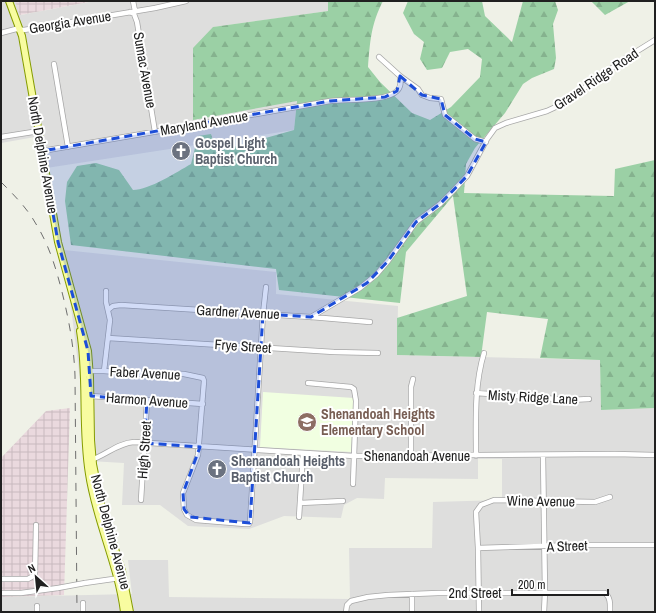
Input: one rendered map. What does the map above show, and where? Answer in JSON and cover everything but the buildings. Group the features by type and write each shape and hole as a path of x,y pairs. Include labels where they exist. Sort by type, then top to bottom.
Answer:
{"main road":[{"name":"North Delphine Avenue","path":"9,1 20,30 58,242 85,339 87,371 91,396 90,460"},
{"name":"North Delphine Avenue","path":"87,371 85,428 90,460 130,612"},
{"name":"North Delphine Avenue","path":"121,577 124,612"}],"street":[{"name":"Sumac Avenue","path":"133,1 132,12 137,22 155,132"},
{"name":"Georgia Avenue","path":"1,33 16,28 24,30 132,12 186,1"},
{"name":"Gravel Ridge Road","path":"311,317 347,297 367,283 381,270 416,222 440,204 467,176 495,128 506,123 547,111 562,104 622,61 655,40"},
{"path":"379,57 400,76 418,89 422,95 430,98 441,99 445,115 475,139 486,142"},
{"path":"54,64 68,147"},
{"name":"Maryland Avenue","path":"42,151 330,101 385,97 398,91 400,76"},
{"path":"1,138 39,131"},
{"path":"202,404 199,447 196,462 184,488 183,504 185,512 193,519 245,524 250,523 266,287"},
{"path":"104,371 110,320 106,302 106,291"},
{"name":"Gardner Avenue","path":"108,310 113,306 121,305 370,322"},
{"name":"Frye Street","path":"108,338 355,353 378,353"},
{"path":"476,456 476,393 484,353"},
{"name":"Faber Avenue","path":"87,371 143,374 165,373 201,377 204,381 202,404"},
{"path":"411,456 411,388 413,379"},
{"path":"308,383 351,387 354,390 356,402 353,484"},
{"name":"Misty Ridge Lane","path":"476,393 570,400 589,399"},
{"name":"Harmon Avenue","path":"91,396 202,404"},
{"name":"High Street","path":"141,500 147,401"},
{"name":"Shenandoah Avenue","path":"90,460 124,444 134,442 303,454 354,456 655,455"},
{"path":"299,517 303,454"},
{"path":"543,455 544,612"},
{"name":"Wine Avenue","path":"478,548 476,512 481,504 494,500 595,502 610,496"},
{"path":"300,503 343,502"},
{"path":"1,579 28,579 35,575 36,525"},
{"name":"A Street","path":"478,548 579,545 655,545"},
{"path":"478,548 479,612"},
{"path":"1,593 21,593 121,577"},
{"name":"2nd Street","path":"346,612 347,605 353,600 368,597 412,594 545,592 605,593 610,601 610,612"},
{"path":"412,594 412,612"},
{"path":"83,603 83,612"},
{"path":"37,606 37,612"}],"highlighted area":[{"path":"400,76 422,95 441,99 445,115 475,139 486,142 467,176 440,204 416,222 388,261 367,283 311,317 263,314 250,523 190,517 184,509 183,493 200,447 144,443 147,401 91,396 88,351 58,242 42,151 330,101 385,97 397,91"}],"shaded area":[{"path":"1,1 15,1 21,15 94,1 328,1 328,11 214,27 297,101 294,130 40,169 35,137 1,143"},
{"path":"15,1 94,1 20,15"},
{"path":"64,250 276,272 276,294 398,306 397,355 600,360 601,410 655,408 655,612 1,612 1,597 132,594 128,560 168,560 169,597 350,599 349,548 432,548 433,502 502,500 502,459 478,459 478,479 385,478 384,499 357,498 344,505 341,518 284,516 249,529 188,526 160,505 122,505 124,463 90,461"},
{"name":"Shenandoah Heights Elementary School","path":"263,392 354,398 351,452 260,447"},
{"path":"70,408 64,595 1,597 1,458 46,411"}],"green space":[{"path":"328,1 383,1 376,18 370,41 368,67 380,82 412,113 430,120 451,107 480,77 482,59 468,49 450,52 442,68 427,70 420,59 424,42 414,34 403,13 408,1 482,1 485,16 512,42 523,1 555,1 558,10 553,24 556,58 554,69 532,78 523,84 505,113 475,148 466,164 464,193 614,196 615,169 655,160 655,408 601,410 600,360 540,358 548,319 487,312 481,357 397,355 397,318 467,296 453,196 406,252 400,303 279,290 276,269 71,245 65,201 67,182 77,166 96,163 119,170 133,190 140,189 163,180 191,164 198,136 211,134 216,152 294,130 297,101 193,120 193,48 213,27 328,11"},
{"path":"591,1 630,1 605,15"}],"railway":[{"path":"1,182 29,213 45,240 57,274 69,323 74,355 75,376 77,612"}],"place":[{"name":"Gospel Light Baptist Church","path":"181,151"},
{"name":"Shenandoah Heights Elementary School","path":"307,422"},
{"name":"Shenandoah Heights Baptist Church","path":"217,469"}]}
